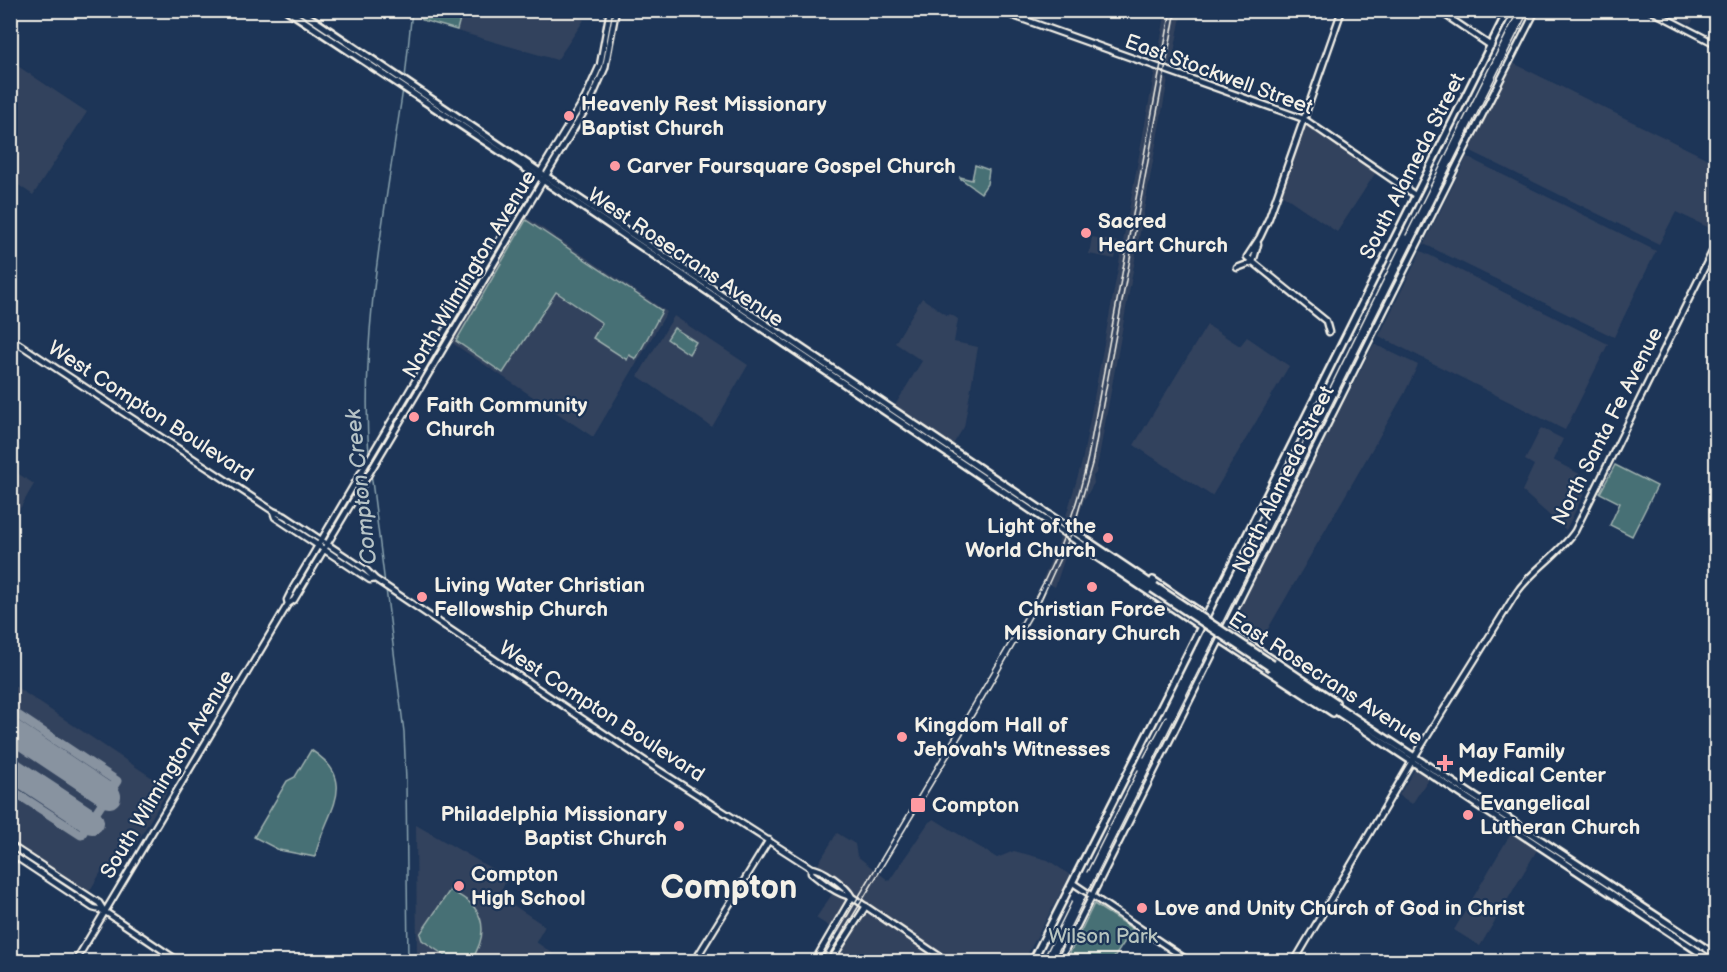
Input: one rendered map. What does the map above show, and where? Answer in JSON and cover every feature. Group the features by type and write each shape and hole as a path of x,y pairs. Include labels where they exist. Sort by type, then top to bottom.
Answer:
{"main road":[{"name":"West Rosecrans Avenue","path":"287,10 409,88 1067,530"},
{"name":"West Rosecrans Avenue","path":"299,10 396,80"},
{"name":"North Wilmington Avenue","path":"322,545 376,460 542,177 585,98 596,75 604,48 610,10"},
{"name":"North Wilmington Avenue","path":"322,545 364,469 599,83 611,43 616,10"},
{"name":"East Stockwell Street","path":"997,10 1304,119 1415,195"},
{"path":"1253,262 1258,242 1269,218 1342,10"},
{"path":"1438,10 1491,46"},
{"name":"South Alameda Street","path":"1346,337 1508,10"},
{"name":"North Alameda Street","path":"1059,962 1536,10"},
{"path":"1650,10 1716,44"},
{"path":"1258,242 1247,257 1326,321 1329,332"},
{"name":"North Santa Fe Avenue","path":"1294,962 1413,759 1523,582 1562,548 1575,531 1716,244"},
{"path":"1237,268 1253,262"},
{"name":"North Alameda Street","path":"1032,962 1346,337"},
{"name":"West Compton Boulevard","path":"10,338 273,511 285,516 322,545 366,570 392,591 657,769 811,868 812,874 844,896 852,897 948,962"},
{"name":"East Rosecrans Avenue","path":"1067,530 1083,537 1154,588"},
{"name":"East Rosecrans Avenue","path":"1067,530 1081,544 1154,588 1272,666 1355,725 1413,759 1602,879 1716,955"},
{"path":"1083,537 1206,616"},
{"path":"1081,544 1201,627"},
{"name":"South Wilmington Avenue","path":"75,962 288,604 287,600 293,588 322,545"},
{"path":"1227,629 1329,697 1346,711"},
{"path":"1221,640 1335,715 1355,725"},
{"name":"East Rosecrans Avenue","path":"1272,666 1346,711 1413,759 1714,962"},
{"path":"694,962 769,840"},
{"path":"10,845 99,903 104,911"},
{"path":"10,853 93,908 104,911 180,962"},
{"path":"1599,885 1602,879"},
{"path":"1072,883 1190,962"},
{"path":"814,962 852,897"},
{"path":"830,962 866,906"}],"shaded area":[{"path":"462,11 569,11 584,20 557,60 457,31"},
{"path":"1166,11 1182,11 1172,63 1168,63 1165,78 1168,79 1096,473 1093,476 1094,483 1084,500 1055,587 1042,580 1057,547 1082,462"},
{"path":"1663,11 1698,11 1691,24"},
{"path":"10,61 87,112 33,195 11,180"},
{"path":"1513,63 1716,163 1716,231 1676,212 1659,244 1471,151 1470,148"},
{"path":"1305,124 1376,172 1337,232 1280,193"},
{"path":"1467,157 1656,251 1614,337 1424,244"},
{"path":"526,217 667,312 593,437 451,342"},
{"path":"1092,237 1118,242 1115,259 1089,254"},
{"path":"1421,251 1608,344 1565,430 1379,336"},
{"path":"922,298 948,316 950,314 958,319 954,342 978,347 964,427 952,446 894,407 922,361 895,343"},
{"path":"674,316 748,365 712,427 638,376"},
{"path":"1207,325 1240,346 1247,337 1289,366 1212,496 1134,445"},
{"path":"1374,344 1418,365 1404,394 1258,646 1233,631 1233,624 1241,612 1241,603"},
{"path":"1541,428 1563,439 1553,460 1591,480 1566,530 1522,491 1534,465 1525,460"},
{"path":"11,469 34,484 11,524"},
{"path":"10,683 169,789 114,881 101,872 89,892 11,840"},
{"path":"1415,769 1429,778 1412,804 1399,795"},
{"path":"934,819 997,858 1014,851 1048,860 1070,875 1024,961 835,961 849,939 816,918 841,881 818,864 837,833 855,844 857,856 889,881 929,822"},
{"name":"Compton High School","path":"416,825 508,878 498,895 545,926 536,942 564,961 417,961"},
{"path":"1511,833 1537,850 1480,946 1454,930"}],"green space":[{"path":"419,10 462,11 457,30 422,20"},
{"path":"975,165 989,170 987,184 981,193 960,178 972,180"},
{"path":"526,220 662,311 636,359 629,355 627,360 593,338 602,323 556,292 503,373 456,341"},
{"path":"674,328 696,342 689,354 667,339"},
{"path":"1615,465 1657,486 1632,536 1610,525 1620,503 1600,493"},
{"path":"311,750 326,762 335,775 337,787 336,800 315,857 279,850 254,837 287,781 295,777"},
{"path":"450,890 472,904 481,921 482,934 471,961 453,961 422,940 420,934"},
{"name":"Wilson Park","path":"1094,904 1133,929 1112,961 1066,961"}],"waterway":[{"name":"Compton Creek","path":"405,78 412,10"},
{"name":"Compton Creek","path":"369,456 367,410 371,318 382,226 403,89"},
{"name":"Compton Creek","path":"371,473 385,584"},
{"name":"Compton Creek","path":"386,589 404,732 408,962"}],"taxiway":[{"path":"10,710 117,781 81,835 10,789"}],"runway":[{"path":"10,730 109,796"},
{"path":"10,768 92,822"}],"tram line":[{"path":"825,962 1042,598 1073,530 1092,464 1176,10"}],"railway":[{"path":"820,962 1032,604 1066,533 1088,457 1171,10"},
{"path":"1406,235 1518,10"},
{"path":"1053,962 1529,10"},
{"path":"1250,550 1399,248"},
{"path":"1144,757 1166,716"},
{"path":"1087,872 1138,770"},
{"path":"1042,962 1072,901"}],"place":[{"name":"Heavenly Rest Missionary Baptist Church","path":"569,116"},
{"name":"Carver Foursquare Gospel Church","path":"615,166"},
{"name":"Sacred Heart Church","path":"1086,233"},
{"name":"Faith Community Church","path":"414,417"},
{"name":"Light of the World Church","path":"1108,538"},
{"name":"Christian Force Missionary Church","path":"1092,587"},
{"name":"Living Water Christian Fellowship Church","path":"422,597"},
{"name":"Kingdom Hall of Jehovah's Witnesses","path":"902,737"},
{"name":"May Family Medical Center","path":"1445,763"},
{"name":"Compton","path":"918,805"},
{"name":"Evangelical Lutheran Church","path":"1468,815"},
{"name":"Philadelphia Missionary Baptist Church","path":"679,826"},
{"name":"Compton High School","path":"459,886"},
{"name":"Love and Unity Church of God in Christ","path":"1142,908"}],"district":[{"name":"Compton","path":"729,886"}]}
